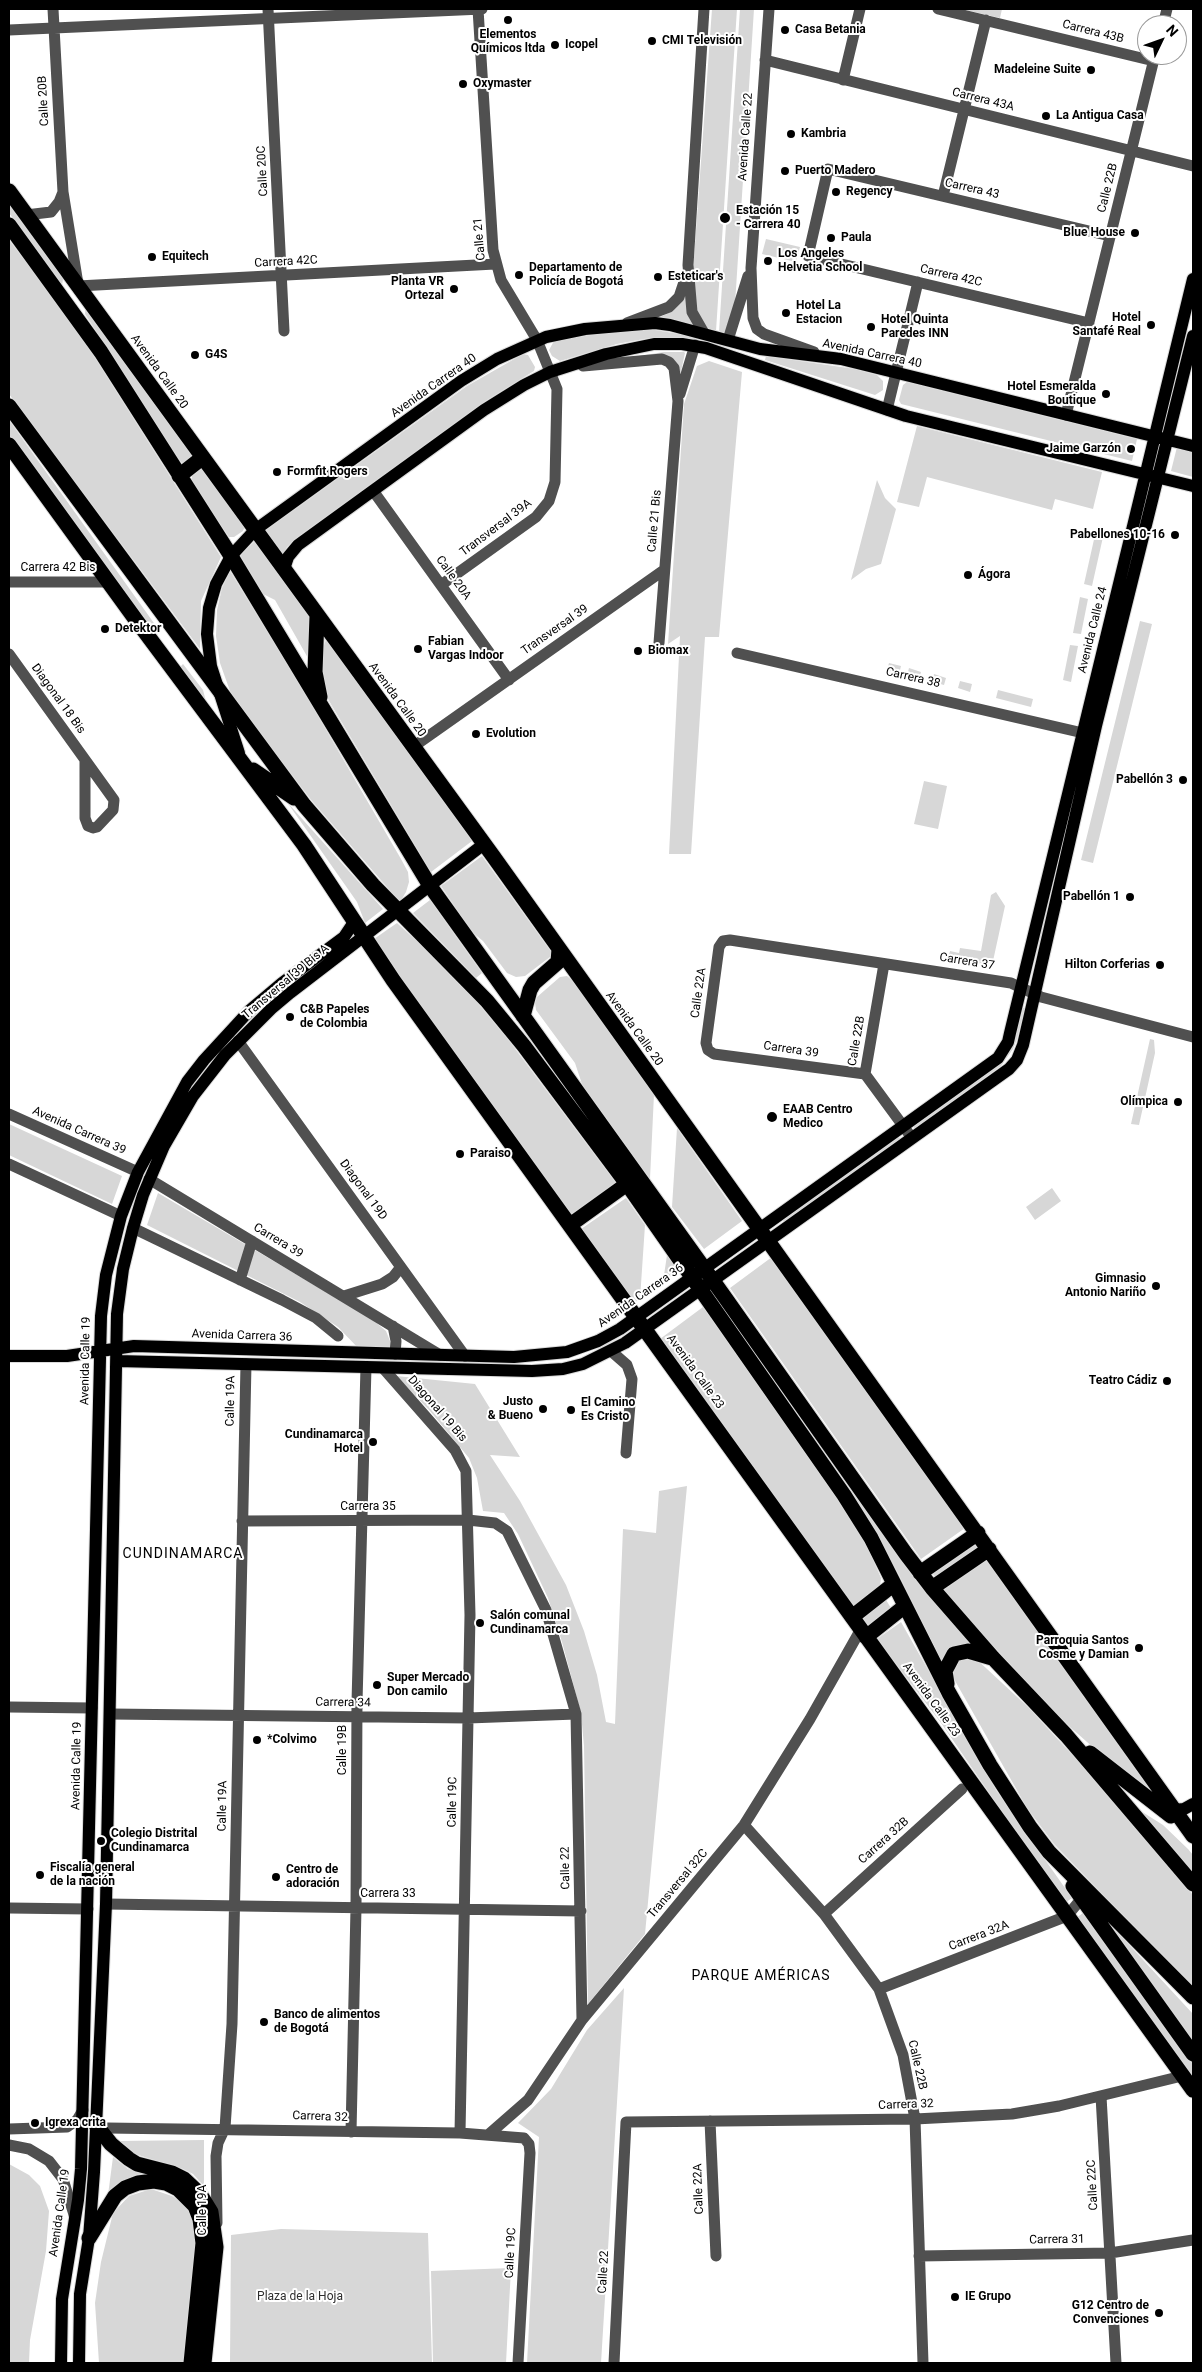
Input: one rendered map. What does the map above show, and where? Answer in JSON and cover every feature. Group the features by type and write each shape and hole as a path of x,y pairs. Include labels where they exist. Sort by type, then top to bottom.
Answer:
{"highway":[{"name":"Avenida Calle 20","path":"9,191 484,844 758,1229"},
{"path":"9,225 100,352 230,556 430,886 709,1274 920,1573 993,1658 1066,1736 1193,1884"},
{"path":"9,406 304,805 348,858 487,1001 524,1046 627,1184 696,1283"},
{"path":"9,445 315,861 393,980 641,1323"},
{"path":"179,476 202,458"},
{"path":"317,616 315,672 324,710"},
{"path":"162,655 170,624"},
{"path":"243,763 304,805"},
{"path":"523,1016 532,986 556,965 559,959 559,949"},
{"path":"570,1225 627,1184"},
{"path":"758,1229 989,1549 1193,1837"},
{"name":"Avenida Calle 23","path":"696,1283 844,1495 871,1538 949,1692 990,1765 1030,1827 1049,1852 1193,1997"},
{"name":"Avenida Calle 23","path":"641,1323 1193,2090"},
{"path":"920,1573 978,1534"},
{"path":"932,1588 989,1549"},
{"path":"860,1628 894,1584"},
{"path":"860,1628 905,1606"},
{"path":"949,1692 945,1671 954,1654 968,1651 993,1658"},
{"path":"1066,1736 1157,1804 1193,1837"},
{"path":"1049,1852 1193,2054"},
{"path":"102,2126 111,2144 129,2160 137,2164 172,2172 195,2188 211,2212 216,2247 204,2363"},
{"path":"88,2238 115,2196 125,2188 138,2183 154,2181 166,2183 178,2189 195,2206 200,2220 203,2243 191,2363"}],"main road":[{"name":"Avenida Calle 24","path":"1021,988 1193,279"},
{"name":"Avenida Carrera 40","path":"243,763 217,687 207,646 207,623 216,584 230,556 255,530 461,380 537,340 574,330 655,323 704,333 760,349 827,357 1193,446"},
{"path":"1034,994 1096,726 1193,336"},
{"path":"284,569 290,552 298,545 374,492 484,410 524,385 556,370 636,346 671,343 695,346 753,363 887,410 1193,486"},
{"name":"Transversal 39 Bis A","path":"149,1179 164,1146 193,1096 209,1074 238,1041 277,1004 484,844"},
{"name":"Transversal 39 Bis A","path":"138,1172 172,1106 204,1060 250,1010 282,983 344,937 354,922"},
{"name":"Avenida Carrera 36","path":"709,1274 758,1229 902,1124 998,1058 1008,1042 1021,988"},
{"name":"Avenida Carrera 36","path":"117,1361 550,1371 583,1364 612,1352 641,1323 696,1283 767,1241 998,1078 1017,1060 1023,1045 1034,994"},
{"name":"Avenida Calle 19","path":"61,2363 63,2288 80,2187 103,1292 121,1216 138,1172"},
{"path":"79,2363 79,2311 102,2126 119,1301 133,1228 149,1179"},
{"name":"Avenida Carrera 36","path":"9,1356 67,1356 117,1348 514,1357 567,1352 641,1323"},
{"path":"383,1368 389,1354"},
{"path":"1174,1810 1184,1809 1193,1804"}],"street":[{"name":"Calle 20B","path":"53,9 63,192 78,286"},
{"path":"9,30 268,13 479,9"},
{"name":"Calle 21","path":"479,9 495,264 509,295 556,370 558,395 554,482"},
{"path":"704,9 688,265 692,312 704,333"},
{"name":"Avenida Calle 22","path":"768,9 751,268 753,318 757,329 768,336 827,357"},
{"path":"843,80 860,9"},
{"name":"Carrera 43B","path":"945,9 1137,54"},
{"name":"Calle 20C","path":"268,13 284,331"},
{"path":"943,196 986,20"},
{"name":"Carrera 43A","path":"765,60 1193,166"},
{"name":"Calle 22B","path":"1066,414 1152,65"},
{"name":"Carrera 43","path":"808,256 828,169 1110,236"},
{"path":"26,215 51,212 59,202 63,192"},
{"name":"Carrera 42C","path":"808,256 1089,323"},
{"name":"Carrera 42C","path":"78,286 495,264"},
{"path":"620,326 661,311 675,302 682,292 688,265"},
{"name":"Avenida Calle 22","path":"728,340 751,268"},
{"path":"887,410 918,282"},
{"path":"63,298 78,286"},
{"name":"Calle 21 Bis","path":"678,401 695,346"},
{"name":"Calle 21 Bis","path":"556,370 610,362 662,359 670,362 674,368 678,401 659,643"},
{"name":"Transversal 39A","path":"441,585 536,517 549,501 554,482"},
{"name":"Calle 20A","path":"374,492 509,680"},
{"name":"Transversal 39","path":"413,748 664,570"},
{"name":"Carrera 42 Bis","path":"9,582 108,582"},
{"name":"Carrera 38","path":"737,653 1083,733"},
{"name":"Diagonal 18 Bis","path":"9,654 86,761 114,800 115,806 96,827 92,828 88,826 85,818 86,761"},
{"name":"Carrera 37","path":"730,940 1011,983 1034,994 1193,1037"},
{"name":"Calle 22A","path":"714,1054 708,1050 706,1043 718,957 720,944 730,940"},
{"name":"Calle 22B","path":"884,964 865,1074 912,1138"},
{"name":"Diagonal 19D","path":"238,1041 465,1356"},
{"name":"Carrera 39","path":"714,1054 865,1074"},
{"name":"Avenida Carrera 39","path":"9,1114 138,1172"},
{"path":"9,1164 121,1216"},
{"name":"Carrera 39","path":"149,1179 440,1355"},
{"path":"133,1228 316,1318 338,1336"},
{"path":"240,1280 252,1241"},
{"path":"344,1296 382,1284 393,1277 401,1267"},
{"path":"389,1354 396,1341 393,1326"},
{"path":"612,1352 627,1365 632,1379 626,1453"},
{"name":"Calle 19A","path":"216,2247 216,2156 218,2143 225,2128 232,2024 246,1364"},
{"name":"Calle 19B","path":"351,2132 356,1908 356,1717 366,1367"},
{"name":"Diagonal 19 Bis","path":"383,1368 455,1450 466,1471"},
{"name":"Calle 19C","path":"460,2133 466,1908 470,1614 466,1471"},
{"name":"Carrera 35","path":"242,1521 468,1520 495,1522 506,1531 546,1610 576,1714"},
{"name":"Transversal 32C","path":"488,2135 528,2100 582,2020 744,1825 810,1719 860,1628"},
{"path":"9,1707 92,1708"},
{"name":"Carrera 34","path":"110,1714 468,1718 576,1714"},
{"name":"Calle 22","path":"576,1714 582,2020"},
{"name":"Carrera 32B","path":"824,1914 962,1789"},
{"name":"Calle 22B","path":"744,1825 824,1914 879,1989 903,2056 915,2119 923,2363"},
{"name":"Carrera 32A","path":"879,1989 1067,1916 1082,1898"},
{"name":"Carrera 33","path":"106,1904 581,1911"},
{"path":"9,1908 88,1908"},
{"name":"Carrera 32","path":"626,2122 915,2119 1012,2114 1059,2106 1182,2076"},
{"name":"Calle 22C","path":"1101,2096 1116,2363"},
{"path":"9,2129 67,2127 77,2120 83,2110"},
{"name":"Calle 22A","path":"710,2121 716,2256"},
{"name":"Calle 22","path":"614,2363 626,2122"},
{"name":"Carrera 32","path":"102,2126 460,2133 521,2137 529,2144"},
{"name":"Calle 19C","path":"518,2363 529,2144"},
{"path":"9,2145 40,2154 54,2166 63,2179 75,2218"},
{"name":"Carrera 31","path":"919,2256 1110,2253 1193,2240"}],"green space":[{"path":"712,9 737,9 716,331 703,328 695,308 693,272"},
{"path":"740,9 754,9 735,304 730,328 723,333 719,332"},
{"path":"961,9 1002,9 1000,18"},
{"path":"9,199 64,274 62,285 9,213"},
{"path":"766,239 800,247 796,262 762,254"},
{"path":"9,240 64,311 221,557 201,601 200,649 9,394"},
{"path":"685,293 693,325 658,318 673,311"},
{"path":"86,306 193,454 193,458 182,463 175,455 85,314"},
{"path":"649,329 703,338 703,341 661,337 644,339 617,344 560,361 552,356 549,350 554,341 609,332"},
{"path":"664,352 685,353 678,385 674,364 632,357"},
{"path":"523,354 528,355 535,367 534,371 487,400 400,465 303,533 287,547 282,557 263,532 467,386"},
{"path":"766,356 855,369 877,375 883,381 883,390 875,395 765,360"},
{"path":"709,361 742,372 719,637 705,637 691,854 669,854 680,636 668,644 684,404 697,366"},
{"path":"907,382 1137,439 1132,461 901,404 899,400 903,385"},
{"path":"9,420 156,626 159,646 9,437"},
{"path":"917,426 1102,472 1093,509 1055,499 1052,510 927,477 919,507 897,502"},
{"path":"1177,447 1193,451 1193,477 1171,471"},
{"path":"203,468 245,526 243,531 234,537 229,537 192,483 192,475"},
{"path":"877,480 885,498 896,509 881,564 866,569 851,580"},
{"path":"1095,535 1103,537 1092,586 1084,584"},
{"path":"257,539 309,616 312,625 308,658 275,600 263,594 240,555"},
{"path":"230,571 300,685 408,872 409,882 400,902 312,801 245,714 230,691 220,663 216,636 217,610 222,588"},
{"path":"1080,597 1088,599 1081,634 1073,633"},
{"path":"1140,621 1152,624 1093,863 1081,860"},
{"path":"327,637 472,841 431,872 329,701 321,684 322,651"},
{"path":"1070,645 1078,646 1071,682 1063,680"},
{"path":"889,663 901,666 899,674 887,670"},
{"path":"183,664 203,690 208,709 177,670"},
{"path":"909,668 921,672 919,679 907,676"},
{"path":"934,674 946,678 944,685 932,682"},
{"path":"960,681 972,684 970,692 958,688"},
{"path":"998,690 1033,699 1031,707 996,698"},
{"path":"924,781 947,786 938,829 914,824"},
{"path":"287,802 383,909 365,923 357,902"},
{"path":"482,856 552,953 550,957 525,976 516,977 507,973 483,941 472,932 441,886"},
{"path":"996,892 1005,906 993,961 976,964 948,958 950,951 959,953 960,948 981,951 991,895"},
{"path":"430,900 482,973 476,978 413,913"},
{"path":"397,923 441,963 477,1002 510,1042 616,1183 571,1215 371,941"},
{"path":"567,976 573,981 654,1094 650,1179 584,1090 575,1063 536,1010 535,1003 537,997 560,977"},
{"path":"1021,1008 1025,1008 1017,1039 1013,1049 1001,1066 915,1129 912,1124 988,1071"},
{"path":"1150,1039 1154,1040 1155,1053 1139,1125 1131,1124"},
{"path":"9,1124 122,1176 112,1204 9,1155"},
{"path":"677,1128 742,1221 704,1249 672,1207"},
{"path":"897,1135 901,1140 785,1223 781,1218"},
{"path":"1052,1188 1061,1201 1035,1220 1026,1207"},
{"path":"158,1193 372,1319 386,1331 390,1341 390,1349 359,1349 338,1327 300,1302 147,1225"},
{"path":"626,1198 645,1225 640,1299 634,1303 581,1229"},
{"path":"667,1255 678,1271 663,1282"},
{"path":"772,1257 965,1528 921,1559 730,1288"},
{"path":"703,1307 864,1539 881,1578 880,1586 855,1609 660,1339"},
{"path":"396,1376 475,1384 520,1457 490,1455 520,1501 566,1585 584,1631 597,1675 606,1722 615,1724 623,1529 656,1533 659,1491 687,1486 645,1934 588,2004 584,1746 581,1713 562,1642 548,1598 518,1534 504,1513 483,1511 477,1478 469,1458 430,1411"},
{"path":"857,1494 926,1593 970,1643 953,1648 942,1666 899,1575 853,1497"},
{"path":"975,1545 978,1549 936,1578 932,1573"},
{"path":"989,1559 1150,1789 1103,1756 1062,1720 941,1590"},
{"path":"886,1600 891,1608 868,1627 862,1619"},
{"path":"901,1622 996,1790 1072,1898 1065,1903 941,1723 877,1639"},
{"path":"973,1656 1028,1707 1125,1812 1193,1895 1193,1988 1054,1844 1027,1808 954,1679 953,1663"},
{"path":"1136,1808 1163,1825 1188,1849 1193,1855 1193,1873"},
{"path":"1098,1911 1193,2014 1193,2041 1151,1982"},
{"path":"1083,1913 1193,2063 1193,2080 1076,1918"},
{"path":"624,1988 601,2363 527,2363 539,2137 518,2123 551,2089 587,2030"},
{"path":"204,2140 204,2186 193,2174 135,2154 117,2141"},
{"path":"113,2157 128,2169 153,2177 108,2195"},
{"path":"9,2164 29,2175 40,2186 49,2211 46,2251 30,2340 29,2363 9,2363"},
{"path":"151,2189 172,2196 183,2203 192,2216 197,2231 185,2363 99,2363 95,2303 101,2262 113,2213 129,2196"},
{"name":"Plaza de la Hoja","path":"281,2229 428,2233 432,2363 230,2363 231,2235"},
{"path":"511,2268 506,2363 433,2363 431,2271"}],"place":[{"name":"Elementos Químicos ltda","path":"508,20"},
{"name":"Casa Betania","path":"785,30"},
{"name":"CMI Televisión","path":"652,41"},
{"name":"Icopel","path":"555,45"},
{"name":"Madeleine Suite","path":"1091,70"},
{"name":"Oxymaster","path":"463,84"},
{"name":"La Antigua Casa","path":"1046,116"},
{"name":"Kambria","path":"791,134"},
{"name":"Puerto Madero","path":"785,171"},
{"name":"Regency","path":"836,192"},
{"name":"Estación 15 - Carrera 40","path":"725,218"},
{"name":"Blue House","path":"1135,233"},
{"name":"Paula","path":"831,238"},
{"name":"Equitech","path":"152,257"},
{"name":"Los Angeles Helvetia School","path":"768,261"},
{"name":"Departamento de Policía de Bogotá","path":"519,275"},
{"name":"Esteticar's","path":"658,277"},
{"name":"Planta VR Ortezal","path":"454,289"},
{"name":"Hotel La Estacion","path":"786,313"},
{"name":"Hotel Santafé Real","path":"1151,325"},
{"name":"Hotel Quinta Paredes INN","path":"871,327"},
{"name":"G4S","path":"195,355"},
{"name":"Hotel Esmeralda Boutique","path":"1106,394"},
{"name":"Jaime Garzón","path":"1131,449"},
{"name":"Formfit Rogers","path":"277,472"},
{"name":"Pabellones 10-16","path":"1175,535"},
{"name":"Ágora","path":"968,575"},
{"name":"Detektor","path":"105,629"},
{"name":"Fabian Vargas Indoor","path":"418,649"},
{"name":"Biomax","path":"638,651"},
{"name":"Evolution","path":"476,734"},
{"name":"Pabellón 3","path":"1183,780"},
{"name":"Pabellón 1","path":"1130,897"},
{"name":"Hilton Corferias","path":"1160,965"},
{"name":"C&B Papeles de Colombia","path":"290,1017"},
{"name":"Olímpica","path":"1178,1102"},
{"name":"EAAB Centro Medico","path":"772,1117"},
{"name":"Paraiso","path":"460,1154"},
{"name":"Gimnasio Antonio Nariño","path":"1156,1286"},
{"name":"Teatro Cádiz","path":"1167,1381"},
{"name":"Justo & Bueno","path":"543,1409"},
{"name":"El Camino Es Cristo","path":"571,1410"},
{"name":"Cundinamarca Hotel","path":"373,1442"},
{"name":"Salón comunal Cundinamarca","path":"480,1623"},
{"name":"Parroquia Santos Cosme y Damian","path":"1139,1648"},
{"name":"Super Mercado Don camilo","path":"377,1685"},
{"name":"*Colvimo","path":"257,1740"},
{"name":"Colegio Distrital Cundinamarca","path":"101,1841"},
{"name":"Fiscalía general de la nación","path":"40,1875"},
{"name":"Centro de adoración","path":"276,1877"},
{"name":"Banco de alimentos de Bogotá","path":"264,2022"},
{"name":"Igrexa crita","path":"35,2123"},
{"name":"IE Grupo","path":"955,2297"},
{"name":"G12 Centro de Convenciones","path":"1159,2313"}],"district":[{"name":"CUNDINAMARCA","path":"183,1554"},
{"name":"PARQUE AMÉRICAS","path":"761,1976"}]}
